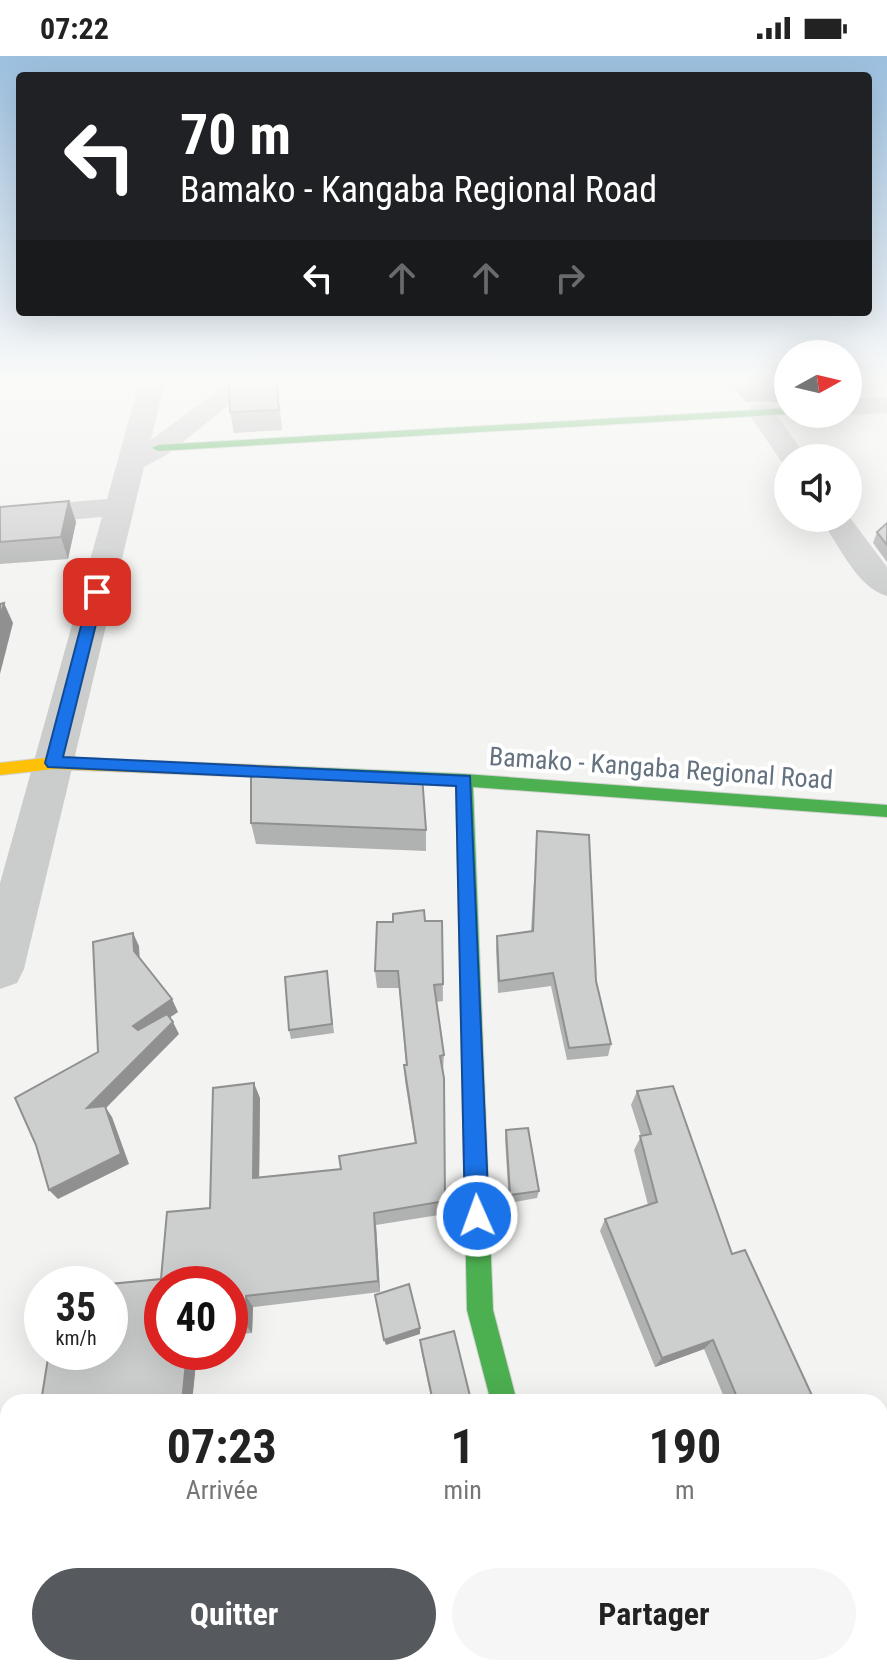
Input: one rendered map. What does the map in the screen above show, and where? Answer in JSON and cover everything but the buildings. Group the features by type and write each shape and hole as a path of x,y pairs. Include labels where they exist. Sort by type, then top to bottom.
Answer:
{"street":[{"path":"0,969 119,507 144,456"},
{"path":"0,517 119,507"},
{"path":"845,532 887,586"},
{"name":"Bamako - Kangaba Regional Road","path":"0,769 54,763 464,780 887,811"},
{"path":"464,780 480,1310 502,1394"}],"traffic: fast":[{"path":"280,772 464,780 887,811"},
{"path":"464,780 480,1310 502,1394"}],"traffic: slow":[{"path":"0,769 54,763 280,772"}],"route":[{"path":"97,592 54,763 464,780 477,1216"}]}
